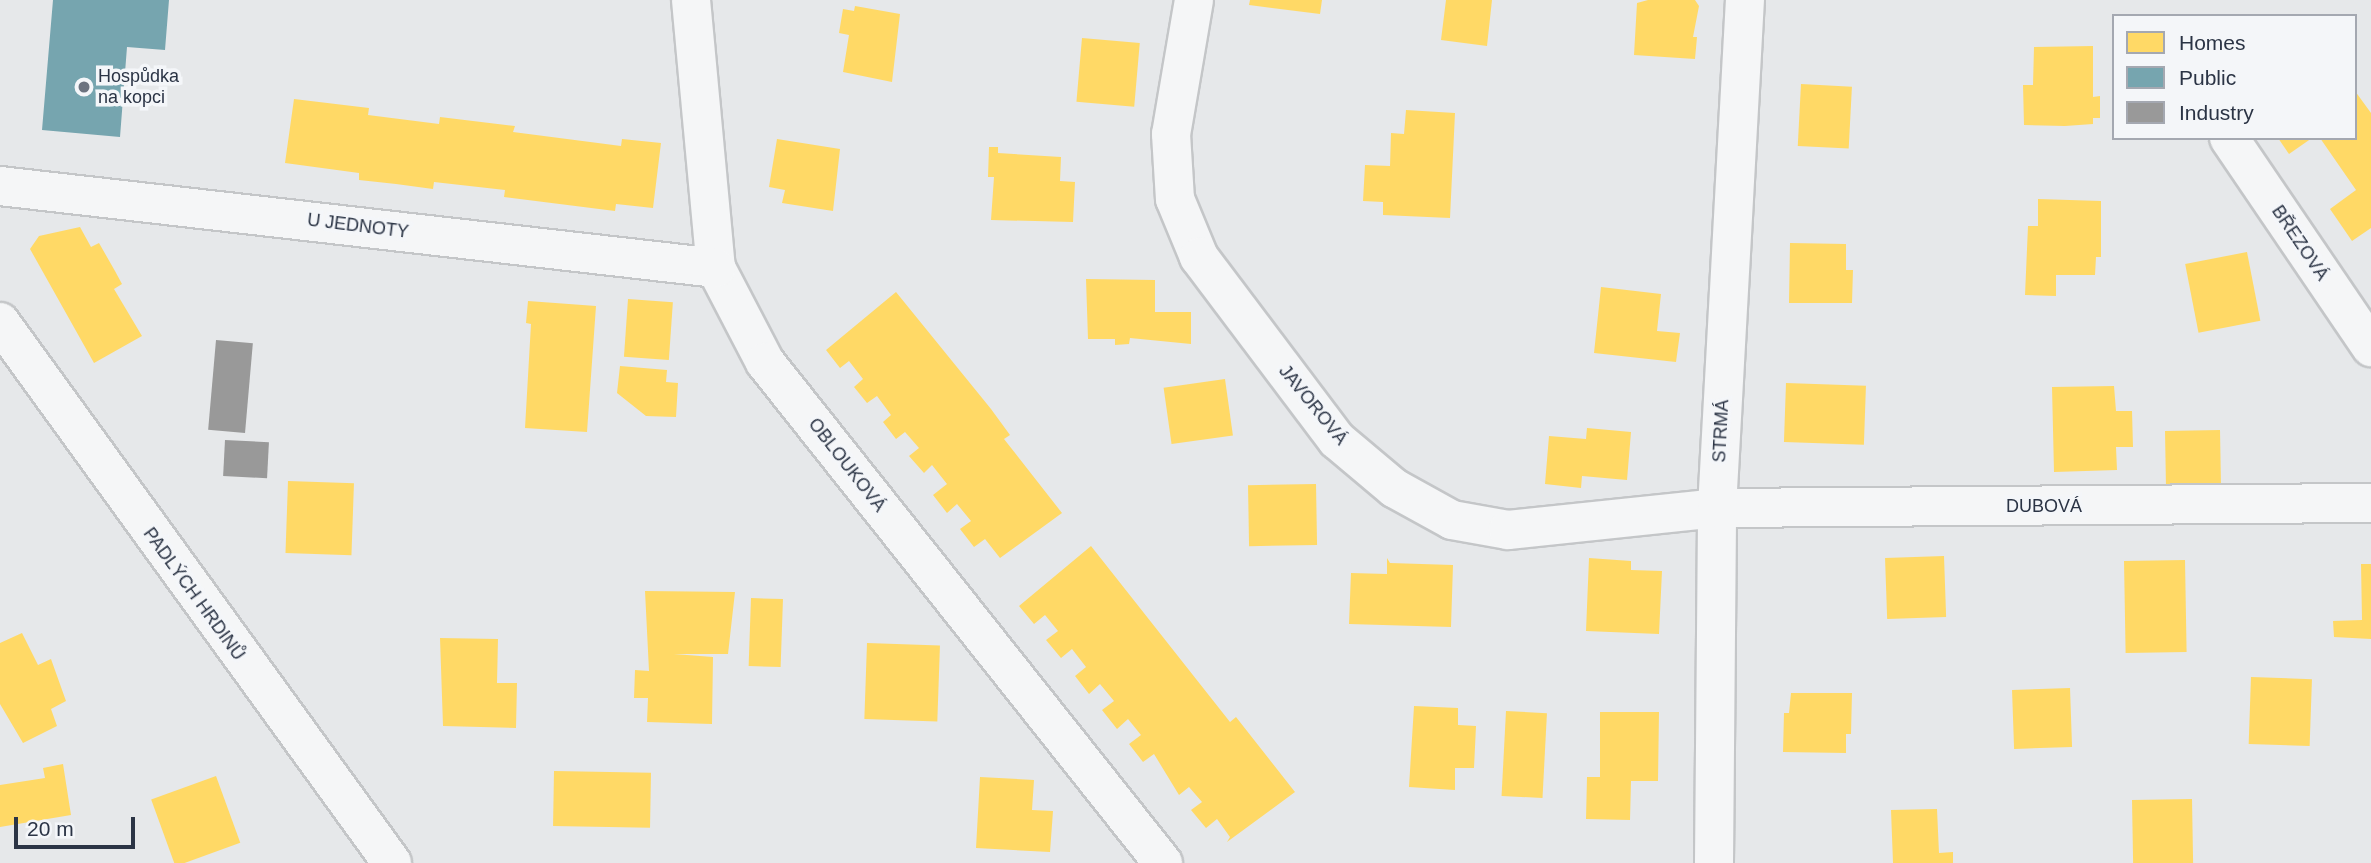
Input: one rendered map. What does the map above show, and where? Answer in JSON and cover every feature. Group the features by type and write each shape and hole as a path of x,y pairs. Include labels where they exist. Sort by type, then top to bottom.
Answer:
{"street":[{"name":"OBLOUKOVÁ","path":"691,0 716,268 765,362 1163,863"},
{"name":"JAVOROVÁ","path":"1194,0 1171,134 1175,200 1199,257 1337,440 1394,488 1452,520 1508,530 1717,508"},
{"name":"STRMÁ","path":"1714,863 1717,508 1745,0"},
{"name":"BŘEZOVÁ","path":"2231,140 2371,347"},
{"name":"U JEDNOTY","path":"0,186 716,268"},
{"name":"PADLÝCH HRDINŮ","path":"0,322 392,863"},
{"name":"DUBOVÁ","path":"1717,508 2371,503"}],"building: Homes":[{"path":"1250,0 1322,0 1320,14 1249,5"},
{"path":"1446,0 1492,0 1487,46 1441,40"},
{"path":"1648,0 1695,0 1699,6 1693,37 1697,37 1695,59 1634,55 1637,3"},
{"path":"855,6 900,14 892,82 843,72 849,35 839,33 843,9 854,11"},
{"path":"1082,38 1140,43 1134,107 1076,102"},
{"path":"2093,46 2093,97 2100,96 2100,118 2093,118 2093,124 2024,125 2023,85 2033,85 2034,47"},
{"path":"1801,84 1852,87 1849,149 1798,146"},
{"path":"2357,94 2371,113 2371,228 2352,241 2330,209 2356,190 2321,140 2357,140"},
{"path":"294,99 369,108 368,115 439,124 440,117 515,126 513,132 621,146 622,139 661,143 653,208 616,204 615,211 504,197 505,190 434,182 433,189 359,180 359,173 285,163"},
{"path":"1406,110 1455,113 1450,218 1383,215 1383,202 1363,201 1365,165 1390,166 1391,133 1404,134"},
{"path":"777,139 840,149 833,211 782,203 785,190 769,187"},
{"path":"2279,140 2309,140 2289,154"},
{"path":"989,147 998,147 998,153 1061,157 1060,181 1075,182 1073,222 991,220 994,177 988,177"},
{"path":"2038,199 2101,201 2101,257 2096,257 2095,275 2056,275 2056,296 2025,295 2028,226 2038,226"},
{"path":"80,227 91,247 99,243 115,271 122,284 114,289 142,336 94,363 30,249 39,236"},
{"path":"1790,243 1846,244 1846,270 1853,270 1852,303 1789,303"},
{"path":"2247,252 2260,321 2199,333 2185,264"},
{"path":"1086,279 1155,280 1155,312 1191,312 1191,344 1130,338 1129,344 1115,345 1115,339 1088,339"},
{"path":"1601,287 1661,294 1657,331 1680,333 1676,362 1594,353"},
{"path":"896,292 991,409 1010,435 1004,439 1062,513 1000,558 985,539 974,547 960,529 971,521 957,504 947,513 933,495 947,484 932,465 924,473 909,456 919,448 905,432 896,439 883,422 891,415 877,396 867,403 854,387 863,379 849,361 840,368 826,350"},
{"path":"628,299 673,302 669,360 624,357"},
{"path":"528,301 596,306 587,432 525,428 531,324 526,323"},
{"path":"620,366 667,370 666,382 678,383 676,417 646,416 617,393"},
{"path":"1225,379 1233,435 1172,444 1164,388"},
{"path":"1786,383 1866,386 1864,445 1784,442"},
{"path":"2114,386 2116,411 2132,411 2133,447 2116,447 2117,470 2054,472 2052,387"},
{"path":"1587,428 1631,432 1627,480 1582,476 1581,488 1545,484 1549,436 1586,439"},
{"path":"2220,430 2221,483 2166,484 2165,431"},
{"path":"288,481 354,483 351,555 285,553"},
{"path":"1316,484 1317,545 1249,546 1248,485"},
{"path":"1091,546 1230,722 1236,717 1295,792 1227,842 1230,837 1217,819 1206,828 1191,810 1202,802 1189,787 1179,795 1154,754 1143,762 1129,744 1141,735 1128,719 1117,729 1102,710 1114,701 1100,684 1089,694 1075,676 1086,667 1072,649 1061,658 1046,640 1058,631 1045,615 1034,624 1019,606"},
{"path":"1944,556 1946,617 1887,619 1885,558"},
{"path":"1387,558 1390,563 1453,565 1451,627 1349,624 1351,573 1387,574"},
{"path":"1589,558 1631,561 1631,570 1662,571 1659,634 1586,631"},
{"path":"2185,560 2187,652 2126,653 2124,561"},
{"path":"2361,564 2371,564 2371,639 2334,637 2333,621 2362,620"},
{"path":"645,591 735,592 728,654 674,654 713,657 712,724 647,722 648,698 634,698 635,670 649,671"},
{"path":"751,598 783,599 781,667 749,666"},
{"path":"22,633 38,665 51,659 66,701 51,709 57,726 23,743 0,704 0,643"},
{"path":"440,638 498,639 497,683 517,683 516,728 443,726"},
{"path":"867,643 940,646 937,722 864,719"},
{"path":"2251,677 2312,679 2310,746 2249,744"},
{"path":"2070,688 2072,747 2014,749 2012,690"},
{"path":"1791,693 1852,693 1851,734 1846,734 1846,753 1783,752 1784,713 1789,713"},
{"path":"1414,706 1458,708 1458,725 1476,726 1474,768 1455,768 1455,790 1409,787"},
{"path":"1506,711 1547,713 1542,798 1502,796"},
{"path":"1600,712 1659,712 1658,781 1631,781 1630,820 1586,819 1587,777 1600,777"},
{"path":"63,764 71,815 0,827 0,785 45,778 43,768"},
{"path":"554,771 651,773 650,828 553,826"},
{"path":"216,776 240,843 185,863 174,863 151,800"},
{"path":"980,777 1034,780 1032,810 1053,811 1050,852 976,848"},
{"path":"2192,799 2193,863 2133,863 2132,800"},
{"path":"1937,809 1939,853 1953,852 1953,863 1893,863 1891,810"}],"building: Public":[{"path":"53,0 169,0 165,50 127,47 120,137 42,130"}],"building: Industry":[{"path":"216,340 253,343 245,433 208,430"},
{"path":"225,440 269,442 267,478 223,476"}],"place":[{"name":"Hospůdka na kopci","path":"84,87"}]}
